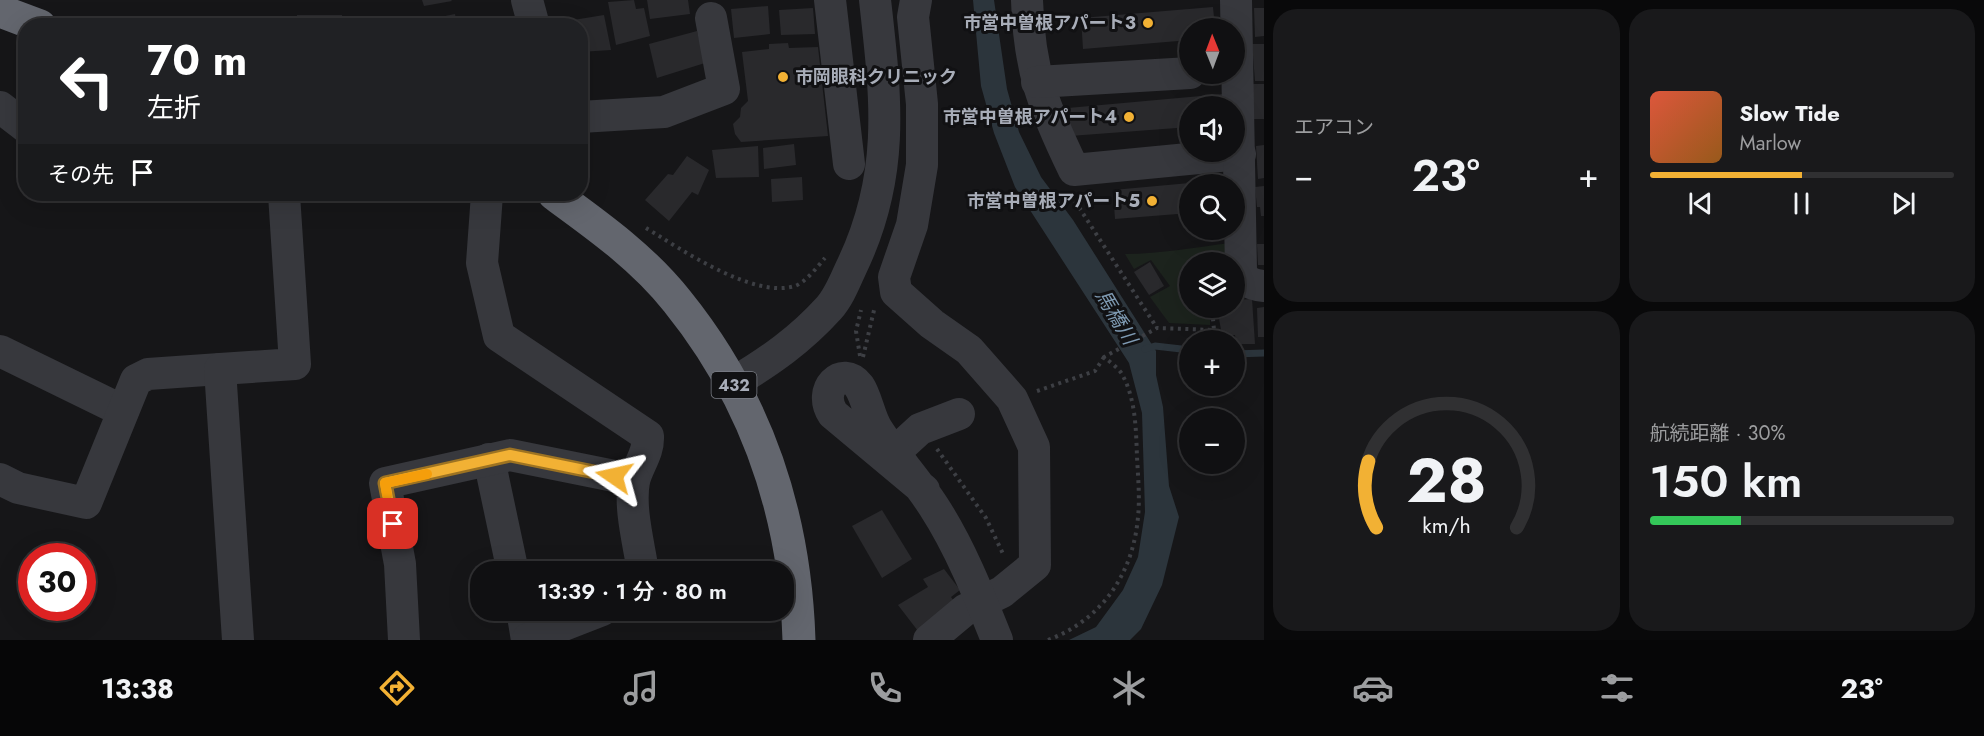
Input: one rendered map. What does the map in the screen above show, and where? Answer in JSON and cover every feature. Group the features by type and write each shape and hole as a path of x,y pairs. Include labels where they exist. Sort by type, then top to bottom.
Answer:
{"highway":[{"path":"1,15 18,20"},
{"name":"432","path":"563,201 638,260 676,299 714,351 733,383 758,432 773,477 790,543 798,604 799,640"}],"street":[{"path":"527,0 532,18"},
{"path":"830,0 849,164"},
{"path":"733,383 781,354 830,307 868,233 883,164 886,106 875,0"},
{"path":"916,0 913,17 922,104 922,165 912,225 894,278 896,292 932,324 969,350 1012,399 1034,447 1035,565 1002,592 965,610 929,640"},
{"path":"1028,0 1028,44 1037,82 1049,118 1074,170 1179,160"},
{"path":"1236,0 1236,18"},
{"path":"588,117 664,112 724,89 711,18"},
{"path":"1037,82 1179,74"},
{"path":"0,107 18,121"},
{"path":"1240,162 1241,270 1247,281 1254,286 1264,286"},
{"path":"0,479 18,488 86,503 136,380 148,374 295,364 284,201"},
{"path":"486,201 482,263 499,336 648,436 649,446 634,480 633,499 641,561"},
{"path":"0,351 123,411"},
{"path":"220,369 238,640"},
{"path":"924,490 832,414 826,404 827,391 833,383 843,378 852,380 860,388 877,429 924,490 936,510 982,602 997,640"},
{"path":"895,452 920,429 959,414"},
{"path":"404,640 400,564 385,483 510,455 634,480"},
{"path":"489,459 511,561"},
{"path":"524,621 527,640 574,621"}],"path":[{"path":"1074,170 1067,188 1156,328"},
{"path":"643,226 724,272 762,286 781,289 798,285 827,256"},
{"path":"862,361 877,299"},
{"path":"1048,640 1072,631 1093,616 1113,591 1127,564 1138,518 1135,413 1123,375 1104,357 1156,328 1214,330 1213,318"}],"shaded area":[{"path":"1231,243 1231,252 1179,252 1179,318 1210,318 1210,325 1169,323 1150,297 1170,286 1151,260 1134,269 1125,254 1165,252"}],"water":[{"name":"馬橋川","path":"973,0 994,0 1007,89 1019,132 1041,177 1073,220 1156,351 1156,375 1163,407 1169,486 1179,517 1162,585 1141,629 1130,640 1069,640 1096,627 1123,590 1138,557 1145,512 1142,413 1129,363 1015,187 994,133 981,86"}],"building":[{"path":"422,0 451,0 452,1 424,6"},
{"path":"634,0 636,9 644,8 650,36 616,45 608,2"},
{"path":"647,0 688,0 690,14 650,19"},
{"path":"768,6 770,34 734,38 731,9"},
{"name":"市営中曽根アパート3","path":"1213,7 1214,18 1179,18 1179,41 1083,49 1081,18"},
{"path":"813,8 815,34 781,35 779,10"},
{"path":"1254,8 1264,8 1264,36 1255,37"},
{"path":"455,14 456,18 436,18"},
{"path":"297,15 342,15 342,18 297,18"},
{"path":"604,15 611,50 588,51 588,18 586,18"},
{"path":"697,31 705,63 657,78 649,44"},
{"name":"市岡眼科クリニック","path":"788,43 789,48 818,47 828,136 741,142 735,134 733,124 740,117 741,108 748,101 742,52 769,49 769,44"},
{"path":"1252,44 1264,44 1264,81 1255,81"},
{"path":"1252,84 1264,84 1264,119 1252,119"},
{"name":"市営中曽根アパート4","path":"1179,98 1179,128 1070,136 1068,108"},
{"path":"794,144 796,165 764,169 763,148"},
{"path":"1264,145 1264,178 1258,179 1256,146"},
{"path":"758,146 759,177 716,178 712,150"},
{"path":"687,156 709,170 698,195 692,192 669,221 645,200 668,174 673,175"},
{"path":"802,177 803,200 772,202 771,179"},
{"name":"市営中曽根アパート5","path":"1179,184 1179,214 1115,219 1113,190"},
{"path":"1264,186 1264,216 1261,216 1260,207 1257,207 1255,187"},
{"path":"1257,244 1264,244 1264,265 1258,265"},
{"path":"1150,262 1164,286 1149,295 1134,272"},
{"path":"1245,299 1252,299 1255,344 1245,344 1245,330 1221,330 1219,318 1245,318"},
{"path":"1264,307 1264,337 1258,337 1257,308"},
{"path":"882,510 912,559 882,578 852,526"},
{"path":"944,569 960,590 951,597 956,604 918,631 898,605 928,587 923,579"}],"waterway":[{"path":"1145,349 1155,346 1179,349"},
{"path":"1245,354 1264,353"}],"slow traffic":[{"path":"387,495 385,483 427,474"}],"place":[{"name":"市営中曽根アパート3","path":"1148,23"},
{"name":"市岡眼科クリニック","path":"783,77"},
{"name":"市営中曽根アパート4","path":"1129,117"},
{"name":"市営中曽根アパート5","path":"1152,201"}],"route":[{"path":"393,524 385,483 489,459 510,455 614,476"}]}
